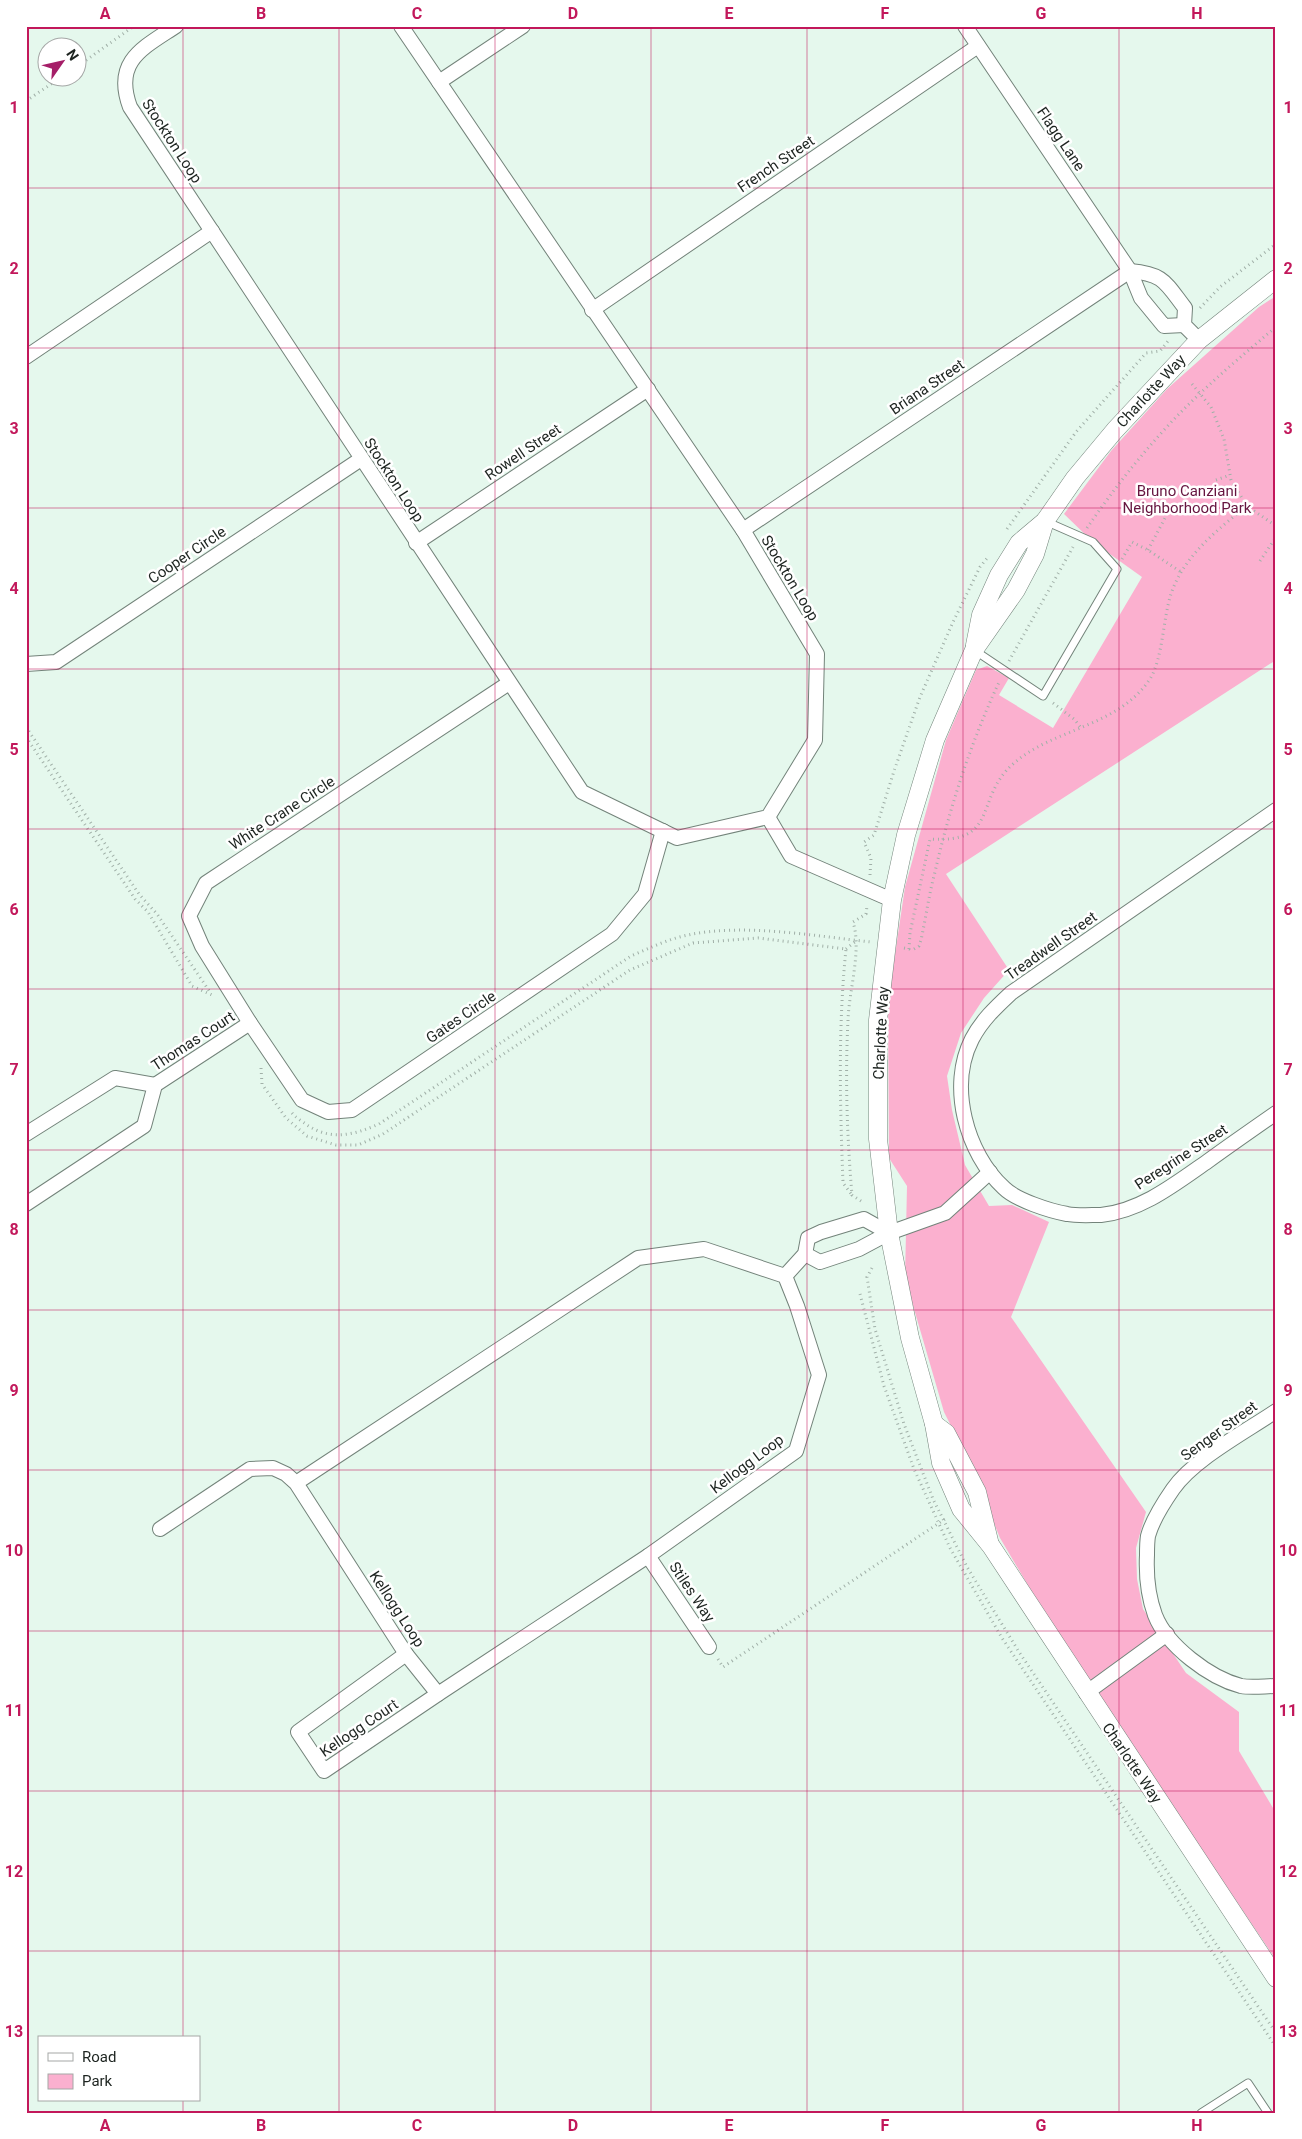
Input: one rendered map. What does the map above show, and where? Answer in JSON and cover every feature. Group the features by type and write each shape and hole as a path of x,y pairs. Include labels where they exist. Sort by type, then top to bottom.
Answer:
{"street":[{"name":"Stockton Loop","path":"176,26 143,48 131,62 124,76 124,91 130,107 582,792 677,838 768,817 815,740 817,654 743,530 401,26"},
{"path":"439,82 523,26"},
{"name":"Flagg Lane","path":"965,26 1130,271 1141,298 1164,326 1184,325"},
{"name":"French Street","path":"592,310 978,46"},
{"path":"26,357 212,231"},
{"path":"1130,271 1150,273 1164,281 1185,308 1184,325 1199,340"},
{"name":"Briana Street","path":"743,530 1130,271"},
{"name":"Charlotte Way","path":"1276,279 1199,340 1116,430 1075,478 1044,521 1035,554 1016,590 974,650 935,740 906,835 892,900 878,1020 878,1139 889,1233 910,1338 934,1424 941,1463 961,1509 990,1546 1276,1978"},
{"name":"Rowell Street","path":"416,542 648,389"},
{"name":"Cooper Circle","path":"26,664 56,662 361,459"},
{"name":"White Crane Circle","path":"250,1023 202,946 189,916 206,883 510,683"},
{"name":"Treadwell Street","path":"990,1172 971,1141 962,1096 962,1069 971,1040 986,1017 1011,993 1276,810"},
{"path":"768,817 791,856 892,900"},
{"name":"Gates Circle","path":"250,1023 302,1100 328,1112 352,1110 612,934 645,894 663,831"},
{"name":"Thomas Court","path":"26,1204 144,1126 155,1085 250,1023"},
{"name":"Thomas Court","path":"26,1134 115,1078 155,1085"},
{"name":"Peregrine Street","path":"990,1172 1005,1190 1027,1201 1067,1215 1102,1215 1131,1208 1164,1192 1276,1113"},
{"path":"805,1254 820,1262 859,1249 889,1233 945,1213 990,1172"},
{"path":"296,1483 638,1258 704,1249 784,1276 805,1254 808,1238 821,1232 864,1219 889,1233"},
{"name":"Kellogg Loop","path":"160,1529 250,1469 273,1468 286,1474 296,1483 406,1654 438,1694 648,1556 796,1451 819,1375 797,1306 784,1276"},
{"name":"Senger Street","path":"1276,1411 1200,1462 1174,1488 1148,1536 1148,1582 1156,1617 1167,1634 1189,1659 1217,1676 1242,1686 1276,1686"},
{"name":"Charlotte Way","path":"934,1424 946,1433 977,1492 990,1546"},
{"name":"Stiles Way","path":"648,1556 709,1646"},
{"path":"1086,1693 1167,1634"},
{"name":"Kellogg Court","path":"406,1654 298,1732 324,1771 438,1694"}],"lane":[{"path":"974,650 1043,696 1117,569 1093,542 1044,521"},
{"path":"1201,2113 1248,2082 1268,2113"}],"path":[{"path":"88,59 134,26"},
{"path":"26,101 45,88"},
{"path":"914,950 919,946 921,940 943,840 972,745 1004,670 1072,549 1130,470 1183,410 1276,327"},
{"path":"1192,384 1211,407 1224,440 1231,480 1247,506 1276,526"},
{"path":"1216,480 1230,475"},
{"path":"288,1108 294,1116 317,1132 342,1136 363,1131 379,1124 631,956 660,943 689,935 727,930 761,931 856,940 909,949 910,933 930,839 943,840 966,836 982,820 995,787 1019,759 1050,742 1082,729 1110,714 1133,698 1151,678 1171,594 1181,572 1200,548 1247,506"},
{"path":"1148,550 1165,518"},
{"path":"1260,561 1276,537"},
{"path":"1117,569 1132,542 1148,550 1181,572"},
{"path":"1043,696 1074,719 1082,729"},
{"path":"26,727 139,894 157,914 217,1003"},
{"path":"26,737 135,899 148,912 192,986 212,995"},
{"path":"261,1068 262,1084 286,1118 307,1136 336,1145 358,1145 383,1134 630,970 693,943 758,938 846,949"},
{"path":"852,1194 843,1183 839,1082 842,995 846,949 856,940"},
{"path":"256,1060 266,1076"},
{"path":"872,1268 867,1277 875,1329 904,1424 944,1520 967,1567 1020,1652 1276,2033"},
{"path":"860,1294 884,1386 914,1469 938,1524 1002,1638 1276,2047"},
{"path":"709,1646 723,1667 961,1509"}],"green space":[{"name":"Bruno Canziani Neighborhood Park","path":"1276,296 1276,660 946,874 1009,970 984,998 961,1033 947,1076 952,1110 965,1165 989,1206 1012,1205 1049,1222 1011,1317 1146,1512 1136,1548 1137,1579 1143,1609 1186,1673 1239,1712 1239,1751 1276,1813 1276,1960 1062,1643 1000,1538 968,1460 944,1412 905,1278 907,1186 889,1158 888,1002 905,887 946,740 976,670 987,666 1009,678 999,695 1053,728 1142,577 1093,542 1064,514 1111,451 1167,389 1259,307"}]}
